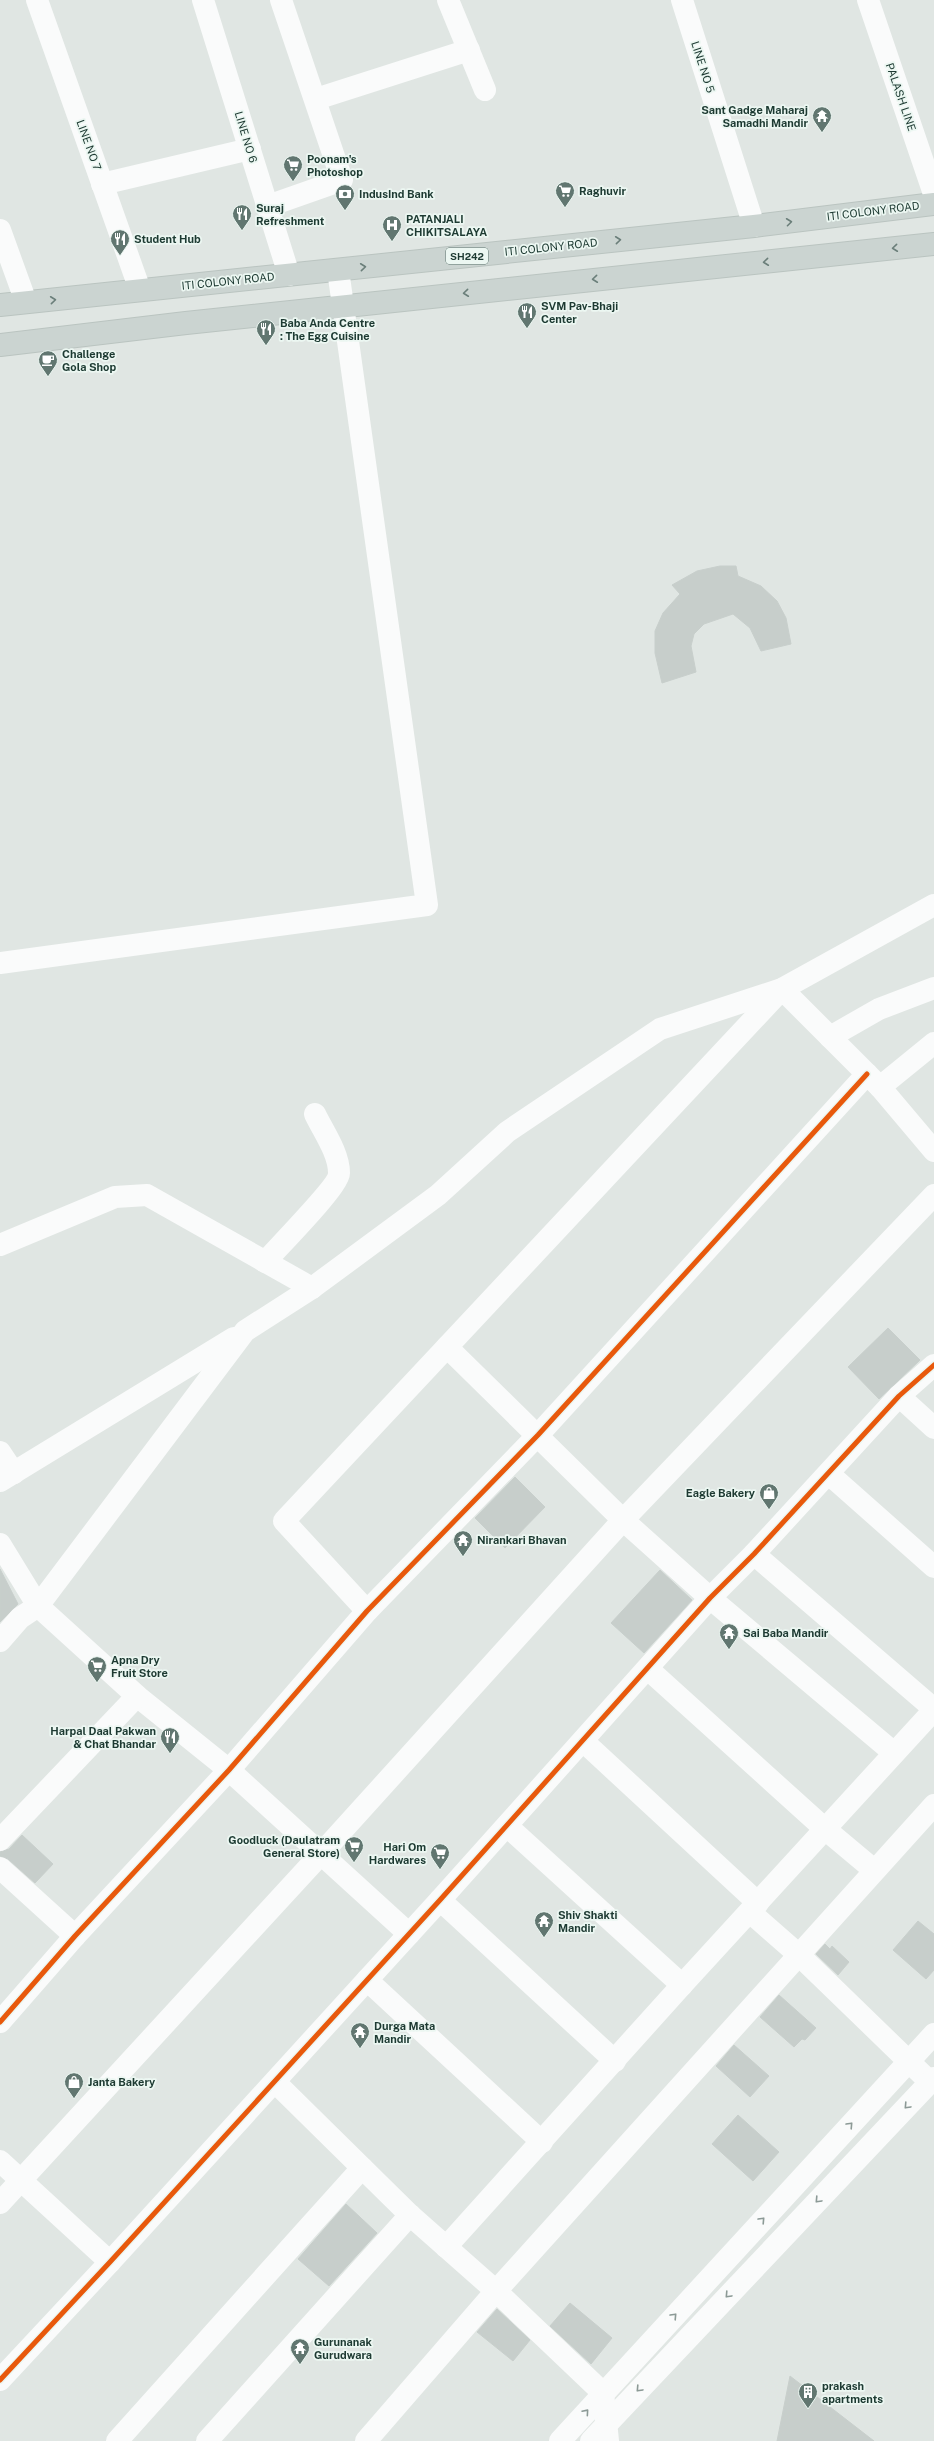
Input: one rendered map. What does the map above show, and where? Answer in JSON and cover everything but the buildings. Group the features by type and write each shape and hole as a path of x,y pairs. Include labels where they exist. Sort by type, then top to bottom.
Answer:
{"main road":[{"name":"ITI COLONY ROAD","path":"0,305 754,226 934,204"},
{"path":"0,345 342,306 934,244"}],"street":[{"name":"LINE NO 7","path":"37,0 140,290"},
{"name":"LINE NO 6","path":"204,0 289,274"},
{"path":"268,206 342,180 316,99 281,0"},
{"path":"448,0 485,90"},
{"name":"LINE NO 5","path":"682,0 754,226"},
{"name":"PALASH LINE","path":"868,0 934,194"},
{"path":"316,99 469,50"},
{"path":"102,184 250,149"},
{"path":"0,230 26,302"},
{"path":"0,963 427,905 338,270"},
{"path":"0,1452 7,1477 245,1331 312,1288 438,1196 507,1132 660,1029 782,989 934,905"},
{"path":"830,1037 879,1009 934,988"},
{"path":"782,989 874,1080 934,1151"},
{"path":"367,1611 284,1521 782,989"},
{"path":"0,2022 75,1936 229,1770 367,1611 538,1435 874,1080 934,1043"},
{"path":"265,1262 330,1190 339,1175 338,1163 315,1114"},
{"path":"0,1245 115,1197 147,1194 312,1288"},
{"path":"0,2203 320,1856 623,1520 934,1194"},
{"path":"0,1628 20,1618 38,1606 245,1331"},
{"path":"447,1347 623,1520 710,1598 894,1754"},
{"path":"0,2380 275,2082 507,1826 710,1598 754,1554 829,1474 899,1396 934,1365"},
{"path":"899,1396 934,1428"},
{"path":"829,1474 934,1567"},
{"path":"0,1544 38,1606 137,1696 229,1770 320,1856 409,1934"},
{"path":"446,2247 615,2061 682,1984 934,1709 754,1554"},
{"path":"0,1641 20,1618"},
{"path":"648,1669 825,1829 874,1870"},
{"path":"0,1840 137,1696"},
{"path":"583,1741 754,1907 799,1955 909,2061 932,2080 608,2432 591,2441"},
{"path":"366,2441 496,2291 934,1805"},
{"path":"507,1826 682,1984"},
{"path":"0,1868 75,1936"},
{"path":"440,1900 615,2061"},
{"path":"367,1980 542,2142"},
{"path":"560,2441 934,2034"},
{"path":"275,2082 410,2215 496,2291 603,2393 608,2432"},
{"path":"0,2161 110,2262"},
{"path":"117,2441 362,2168"},
{"path":"207,2441 410,2215"}],"cycle path":[{"path":"0,2022 75,1936 229,1770 367,1611 538,1435 867,1074"},
{"path":"0,2380 110,2262 440,1900 710,1598 754,1554 899,1396 934,1365"}],"place":[{"name":"Sant Gadge Maharaj Samadhi Mandir","path":"822,133"},
{"name":"Poonam's Photoshop","path":"293,182"},
{"name":"Raghuvir","path":"565,208"},
{"name":"IndusInd Bank","path":"345,211"},
{"name":"Suraj Refreshment","path":"242,231"},
{"name":"PATANJALI CHIKITSALAYA","path":"392,242"},
{"name":"Student Hub","path":"120,256"},
{"name":"SVM Pav-Bhaji Center","path":"527,329"},
{"name":"Baba Anda Centre : The Egg Cuisine","path":"266,346"},
{"name":"Challenge Gola Shop","path":"48,377"},
{"name":"Eagle Bakery","path":"769,1510"},
{"name":"Nirankari Bhavan","path":"463,1557"},
{"name":"Sai Baba Mandir","path":"729,1650"},
{"name":"Apna Dry Fruit Store","path":"97,1683"},
{"name":"Harpal Daal Pakwan & Chat Bhandar","path":"170,1754"},
{"name":"Goodluck (Daulatram General Store)","path":"354,1863"},
{"name":"Hari Om Hardwares","path":"440,1870"},
{"name":"Shiv Shakti Mandir","path":"544,1938"},
{"name":"Durga Mata Mandir","path":"360,2049"},
{"name":"Janta Bakery","path":"74,2099"},
{"name":"Gurunanak Gurudwara","path":"300,2365"},
{"name":"prakash apartments","path":"808,2409"}]}
